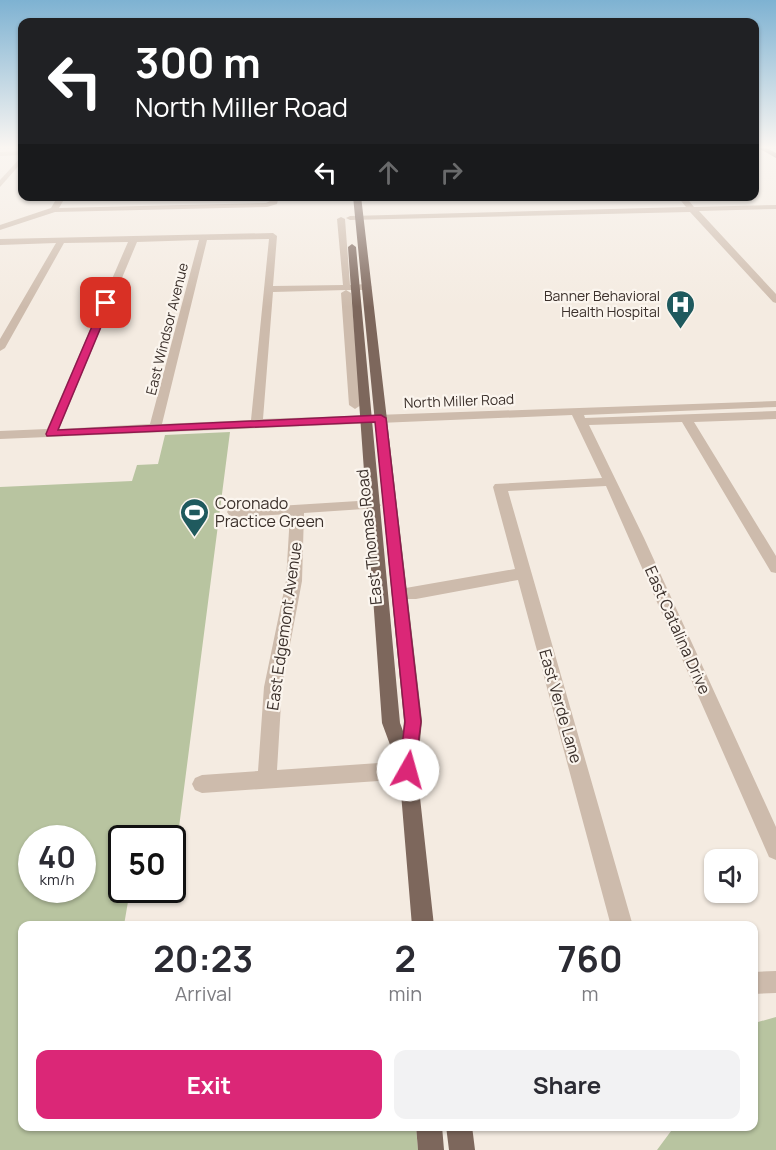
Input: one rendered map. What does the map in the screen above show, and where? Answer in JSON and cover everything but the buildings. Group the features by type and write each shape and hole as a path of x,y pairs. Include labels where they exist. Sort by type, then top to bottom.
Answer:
{"main road":[{"name":"East Thomas Road","path":"348,201 352,286"},
{"name":"East Thomas Road","path":"352,286 347,237 355,201"},
{"name":"East Thomas Road","path":"352,286 367,286 374,419 374,505 391,723 408,770"},
{"name":"East Thomas Road","path":"358,374 374,419 400,595 413,722 408,770 423,921"},
{"path":"429,1131 431,1150"},
{"path":"460,1131 462,1150"}],"street":[{"path":"54,210 59,201"},
{"path":"0,228 54,210 251,201"},
{"path":"685,201 776,300"},
{"path":"350,219 776,207"},
{"name":"East Windsor Avenue","path":"155,428 204,236"},
{"path":"0,242 273,236 257,423"},
{"path":"51,434 134,238"},
{"path":"0,348 62,240"},
{"path":"270,289 352,286 368,299"},
{"name":"East Thomas Road","path":"352,286 358,374 355,405"},
{"path":"763,286 776,286"},
{"name":"North Miller Road","path":"578,417 776,404"},
{"name":"North Miller Road","path":"0,435 374,419 578,417 686,419 776,415"},
{"name":"East Catalina Drive","path":"578,417 637,538 776,850"},
{"path":"686,419 776,568"},
{"name":"East Verde Lane","path":"609,482 500,487 621,921"},
{"path":"234,512 374,505"},
{"name":"East Edgemont Avenue","path":"267,780 273,687 294,581 297,509"},
{"path":"400,595 437,591 493,576 524,574"},
{"path":"202,784 408,770"},
{"path":"758,983 776,982"}],"green space":[{"path":"230,432 179,825 108,825 108,903 128,903 125,921 18,921 18,1131 416,1131 418,1150 0,1150 0,487 132,481 137,465 158,464 165,435"},
{"path":"776,1017 776,1150 657,1150 671,1131 758,1131 758,1022"}],"place":[{"name":"Banner Behavioral Health Hospital","path":"681,330"},
{"name":"Coronado Practice Green","path":"194,538"}],"route":[{"path":"106,303 51,434 381,418 413,722 408,770"}]}
